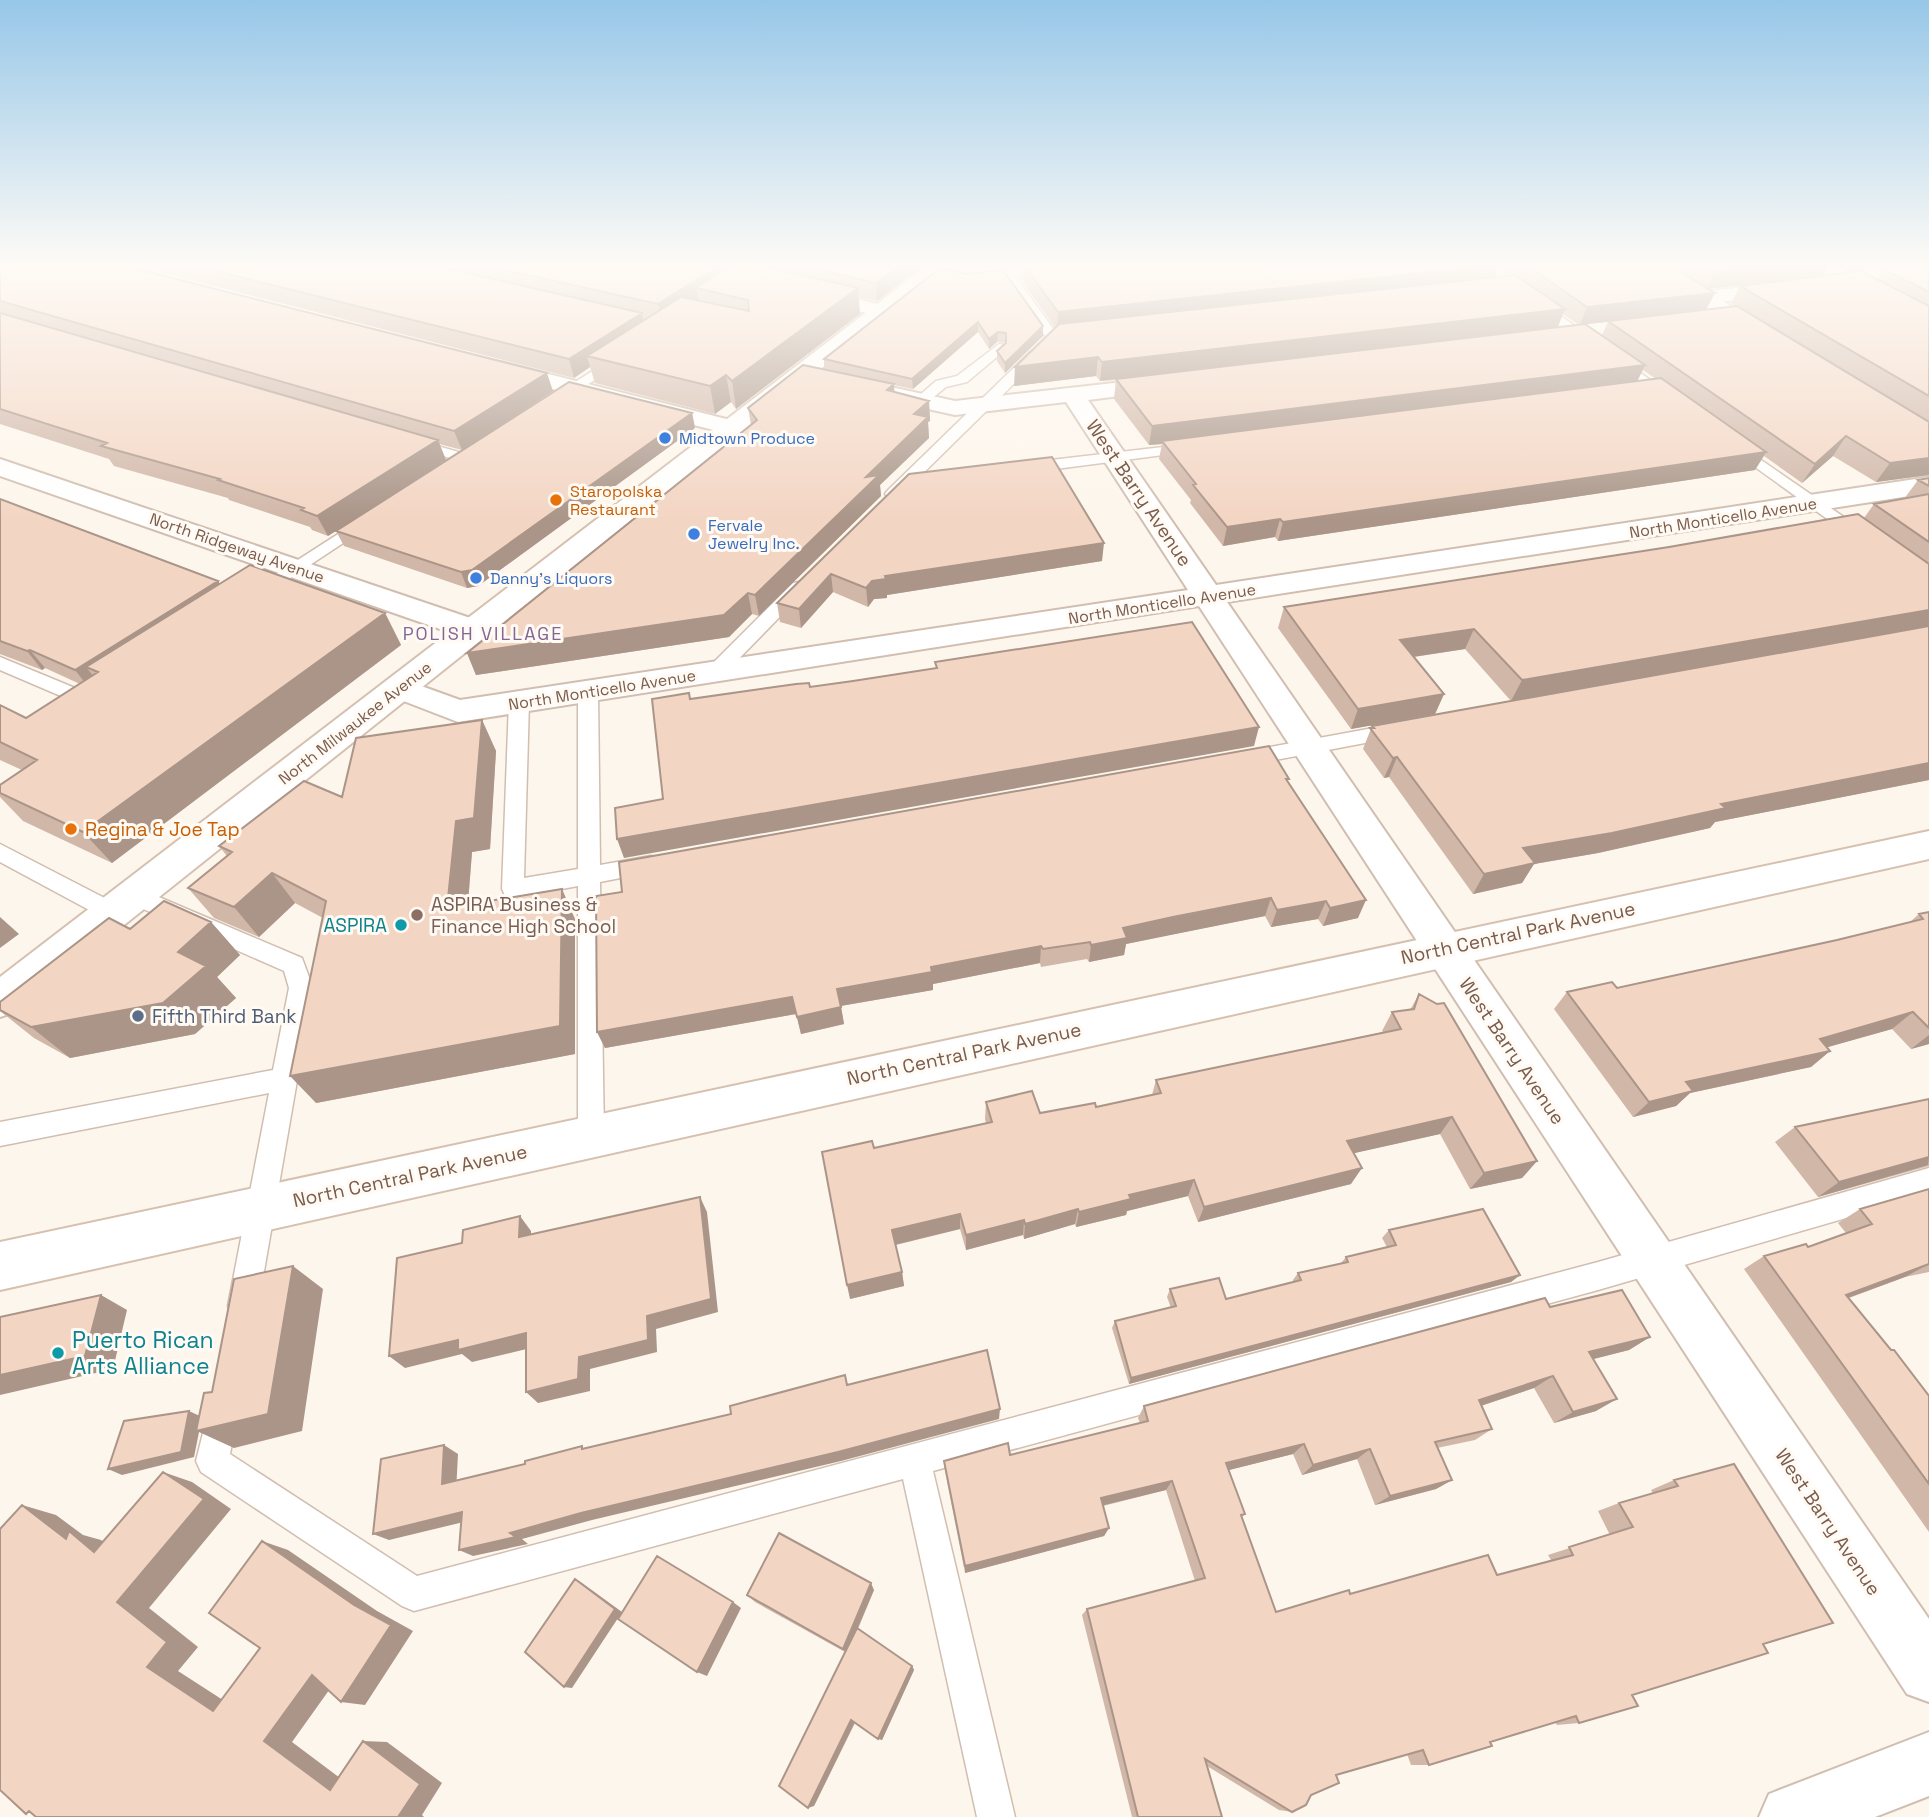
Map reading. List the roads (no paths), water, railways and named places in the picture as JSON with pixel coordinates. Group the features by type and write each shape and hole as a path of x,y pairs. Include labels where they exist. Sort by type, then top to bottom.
{"street":[{"name":"North Milwaukee Avenue","path":"0,1000 833,350"},
{"path":"480,364 733,428"},
{"path":"802,374 830,381"},
{"path":"856,386 955,408 1183,382"},
{"name":"West Barry Avenue","path":"1073,395 1929,1672"},
{"name":"North Ridgeway Avenue","path":"0,467 474,630"},
{"name":"North Monticello Avenue","path":"399,688 458,711 1929,485"},
{"name":"North Central Park Avenue","path":"0,1266 1929,845"},
{"path":"1792,1817 1929,1765"}],"lane":[{"path":"539,410 632,350"},
{"path":"920,401 942,384 962,379 997,350"},
{"path":"885,503 982,407 1045,350"},
{"path":"1601,350 1677,404"},
{"path":"1628,392 1656,389"},
{"path":"1719,435 1874,545"},
{"path":"398,439 470,455 442,473"},
{"path":"1008,471 1206,446"},
{"path":"904,484 930,480"},
{"path":"241,602 385,509"},
{"path":"715,672 807,579"},
{"path":"0,663 89,701 112,685"},
{"path":"588,692 591,1136"},
{"path":"519,702 513,889 671,860"},
{"path":"1228,761 1410,729"},
{"path":"0,852 122,904 294,965 301,988 238,1327"},
{"path":"0,1134 284,1079"},
{"path":"228,1381 212,1461 414,1594 1653,1261 1929,1181"},
{"path":"915,1461 996,1817"}],"place":[{"name":"Midtown Produce","path":"665,438"},
{"name":"Staropolska Restaurant","path":"556,500"},
{"name":"Fervale Jewelry Inc.","path":"694,534"},
{"name":"Danny's Liquors","path":"476,578"},
{"name":"Regina & Joe Tap","path":"71,829"},
{"name":"ASPIRA Business & Finance High School","path":"417,915"},
{"name":"ASPIRA","path":"401,925"},
{"name":"Fifth Third Bank","path":"138,1016"},
{"name":"Puerto Rican Arts Alliance","path":"58,1353"}],"district":[{"name":"POLISH VILLAGE","path":"483,633"}]}
